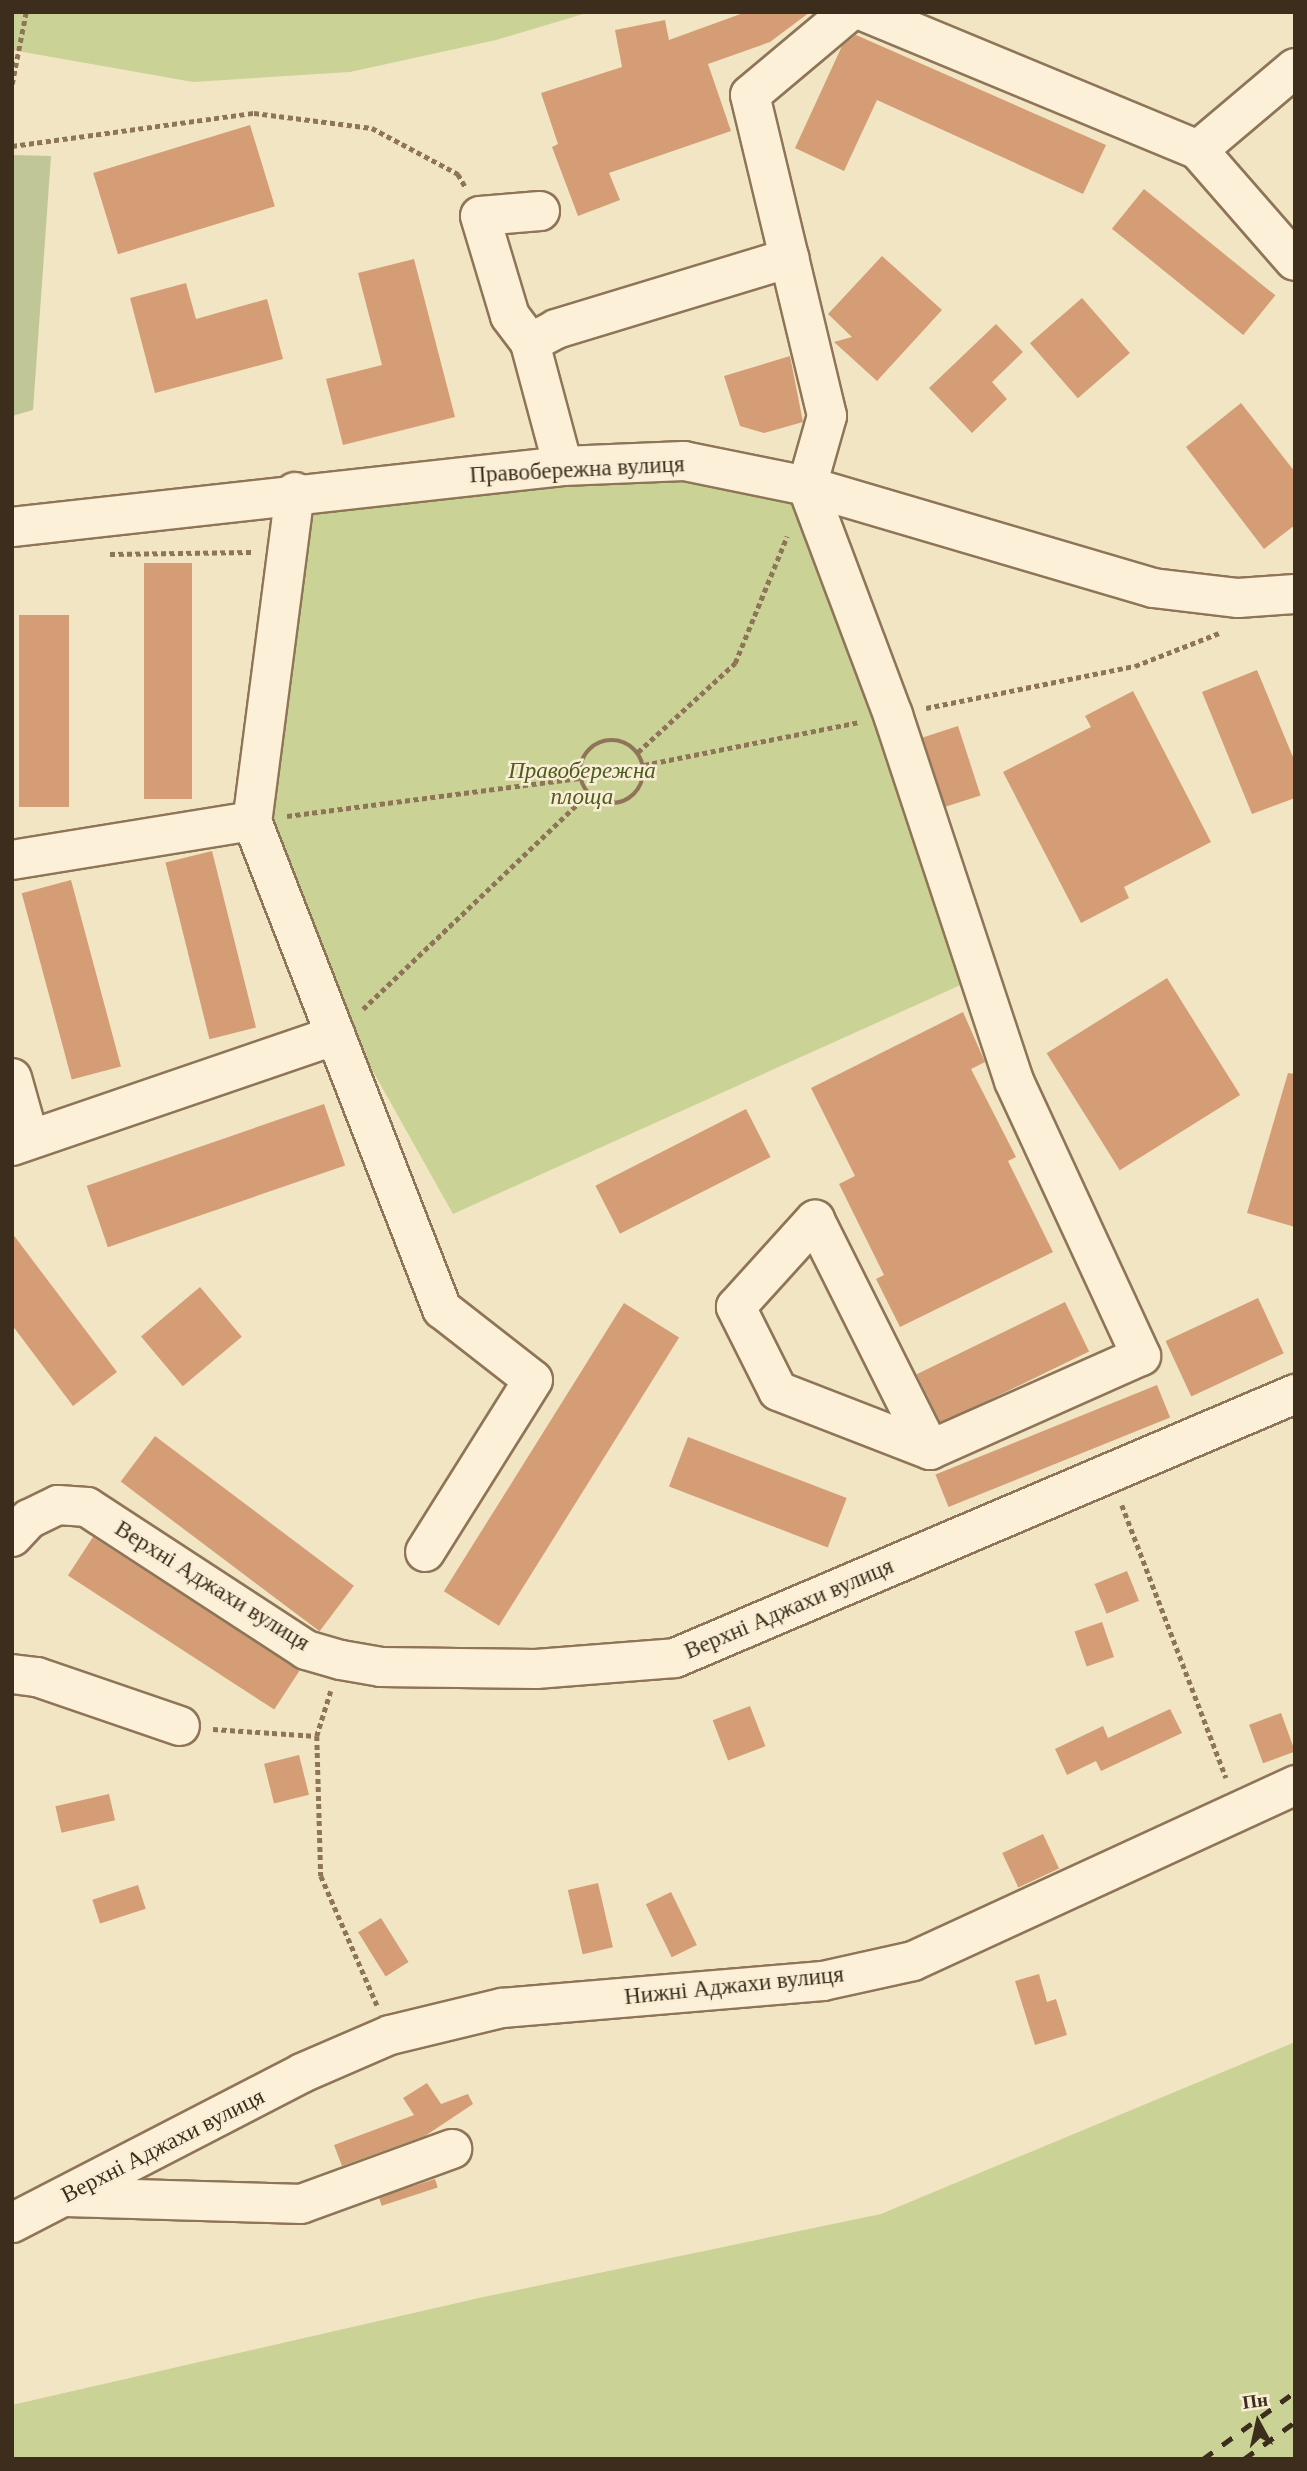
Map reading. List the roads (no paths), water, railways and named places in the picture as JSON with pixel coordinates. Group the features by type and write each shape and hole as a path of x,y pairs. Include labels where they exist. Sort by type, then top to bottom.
{"street":[{"path":"849,12 750,95 828,416 807,486 893,715 1014,1082 1141,1356 930,1450 778,1391 736,1307 815,1220 930,1450"},
{"path":"865,12 1198,150 1295,261"},
{"path":"1198,150 1295,68"},
{"path":"540,211 480,216 510,316 530,343 563,466"},
{"path":"530,343 556,329 789,258"},
{"name":"Правобережна вулиця","path":"12,527 295,492 563,466 684,461 807,486 1153,588 1238,598 1295,594"},
{"path":"295,492 252,821 442,1309 533,1380 425,1552"},
{"path":"12,860 252,821"},
{"path":"12,1078 21,1142 336,1035"},
{"name":"Верхні Аджахи вулиця","path":"12,1537 29,1519 58,1505 87,1507 306,1650 341,1660 381,1667 536,1669 675,1658 1295,1394"},
{"path":"12,1674 37,1677 180,1726"},
{"name":"Нижні Аджахи вулиця","path":"390,2035 502,2008 823,1981 913,1961 1295,1785"},
{"name":"Верхні Аджахи вулиця","path":"12,2223 302,2073 390,2035"},
{"path":"63,2197 301,2204 452,2149"}],"railway":[{"path":"1203,2459 1295,2392"},
{"path":"1244,2459 1295,2422"}],"park label":[{"name":"Правобережна площа","path":"582,784"}]}
